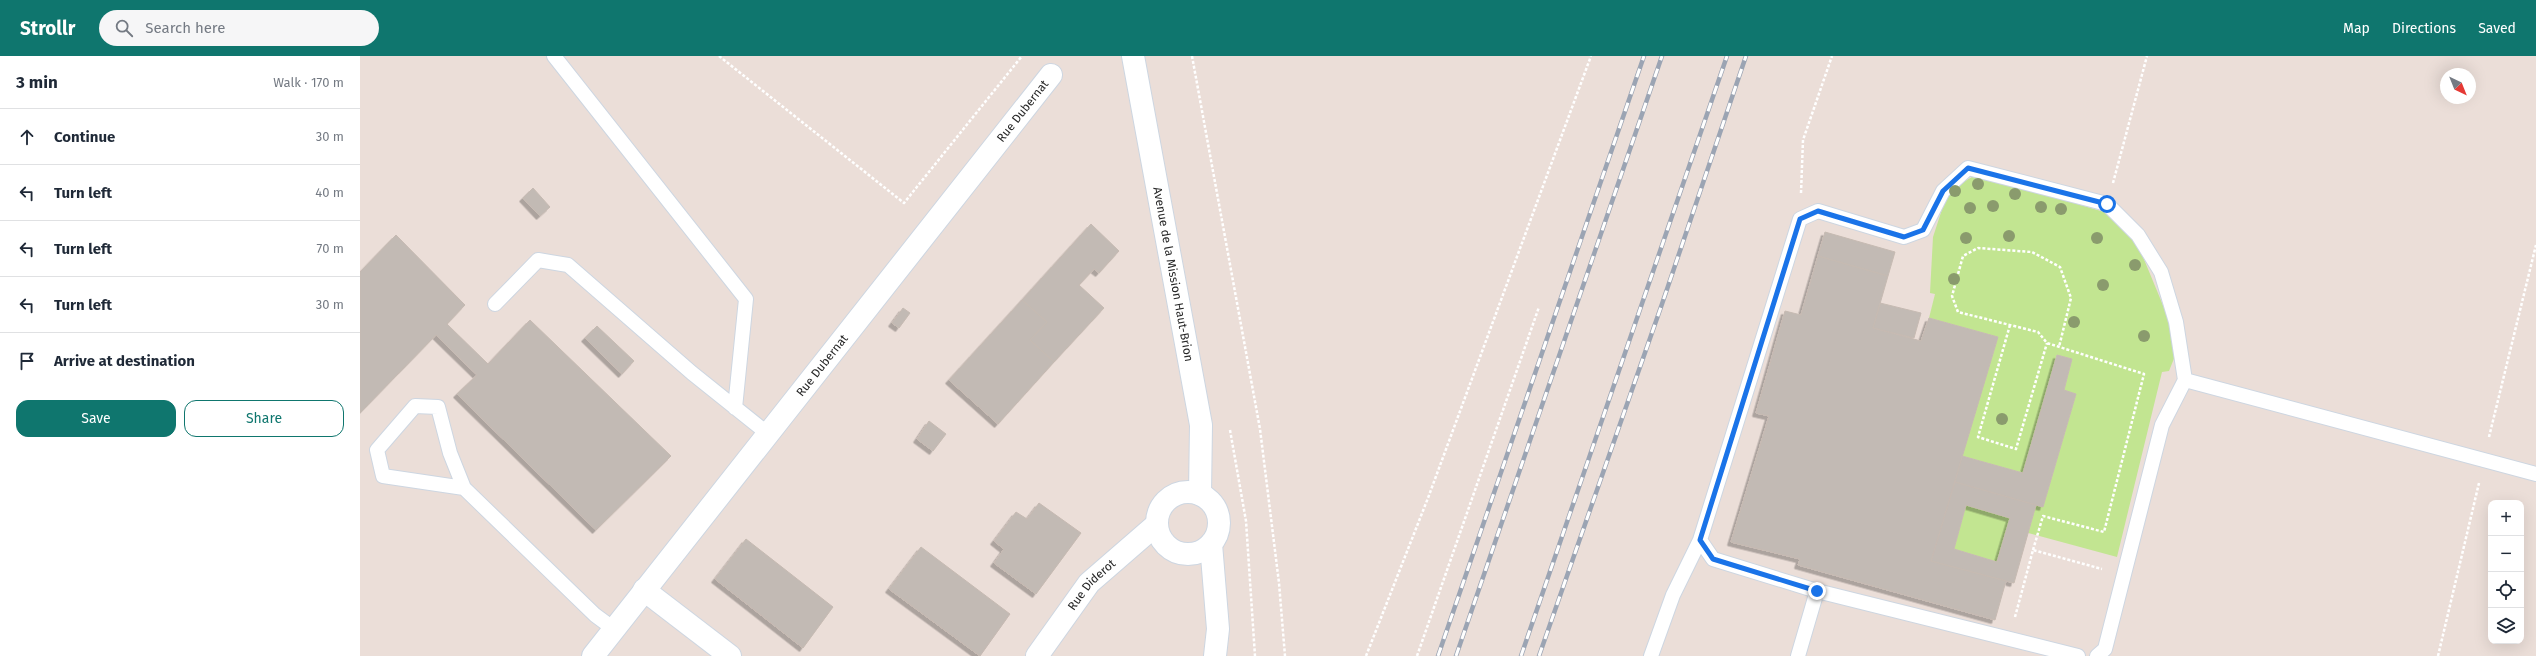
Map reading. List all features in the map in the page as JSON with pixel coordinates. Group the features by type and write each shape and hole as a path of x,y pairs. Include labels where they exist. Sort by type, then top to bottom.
{"street":[{"name":"Avenue de la Mission Haut-Brion","path":"1133,56 1201,425 1200,494"},
{"name":"Rue Dubernat","path":"593,656 1051,75"},
{"path":"1185,492 1200,494 1210,501 1217,511 1219,522 1217,534 1211,544 1193,554 1177,552 1164,544 1159,535 1157,524 1160,509 1170,497 1185,492"},
{"name":"Rue Diderot","path":"1037,656 1089,583 1157,524"},
{"path":"1211,544 1218,629 1215,656"},
{"path":"644,590 730,656"}],"lane":[{"path":"554,56 746,299 735,408"},
{"path":"1651,656 1673,595 1700,540 1800,219 1818,211 1904,237 1923,230 1943,191 1968,168 2107,204 2138,235 2161,272 2176,322 2186,380 2162,425 2105,649 2097,656"},
{"path":"495,304 538,260 568,265 767,434"},
{"path":"2186,380 2536,474"},
{"path":"464,488 383,476 377,450 415,406 438,407 450,452 464,488 595,616 614,629"},
{"path":"1700,540 1713,559 1817,591 2078,656"},
{"path":"1798,656 1817,591"}],"path":[{"path":"719,56 904,203 1022,56"},
{"path":"1192,56 1260,429 1279,583 1285,656"},
{"path":"1366,656 1428,498 1591,56"},
{"path":"1800,219 1803,140 1832,56"},
{"path":"2107,204 2147,56"},
{"path":"2009,639 2043,516 2104,532 2144,374 2059,347 2047,343 2038,332 1958,312 1952,296 1963,256 1978,248 2032,252 2060,267 2070,298 2059,347"},
{"path":"1417,656 1539,307"},
{"path":"2010,325 1978,437 2016,449 2047,343"},
{"path":"2033,550 2124,574"}],"green space":[{"path":"1972,177 2038,192 2104,212 2136,240 2167,315 2175,356 2169,371 2162,372 2117,557 2028,533 2036,505 2043,507 2076,394 2064,390 2072,359 2057,355 2023,473 1962,456 1998,337 1929,318 1935,294 1930,293 1933,237 1948,191"},
{"path":"1966,505 2010,518 1997,562 1954,549"}],"building":[{"path":"533,188 550,207 540,216 523,198"},
{"path":"1091,224 1119,251 1099,273 1094,269 1079,285 1104,308 1054,362 1030,340 1047,322 1022,300"},
{"path":"1825,232 1895,252 1888,276 1818,256"},
{"path":"396,235 465,305 447,324 488,364 530,320 671,456 596,530 457,394 477,375 436,335 360,413 360,272"},
{"path":"1818,256 1888,276 1873,328 1921,341 1929,318 1998,337 1931,561 2006,581 1995,620 1798,565 1800,559 1731,542 1769,416 1756,413 1785,311 1801,315"},
{"path":"1022,300 1047,322 1030,340 1054,362 998,424 949,380"},
{"path":"1880,303 1921,313 1914,338 1873,328"},
{"path":"903,308 910,313 899,328 892,323"},
{"path":"597,326 634,361 622,374 585,338"},
{"path":"2057,355 2072,359 2064,390 2076,394 2043,507 1955,482 1962,456 2023,473"},
{"path":"929,421 946,434 933,451 917,439"},
{"path":"1955,482 2036,505 2014,583 1931,561","holes":["1966,505 2010,518 1997,562 1954,549"]},
{"path":"1039,503 1081,533 1036,594 994,563 1004,549 994,541 1016,512 1027,519"},
{"path":"746,539 833,607 803,648 715,579"},
{"path":"921,547 1010,614 980,656 889,589"}],"railway":[{"path":"1438,656 1644,56"},
{"path":"1456,656 1662,56"},
{"path":"1521,656 1727,56"},
{"path":"1539,656 1662,304 1746,56"}],"route":[{"path":"1817,591 1713,559 1700,540 1800,219 1818,211 1904,237 1923,230 1943,191 1968,168 2107,204"}]}
